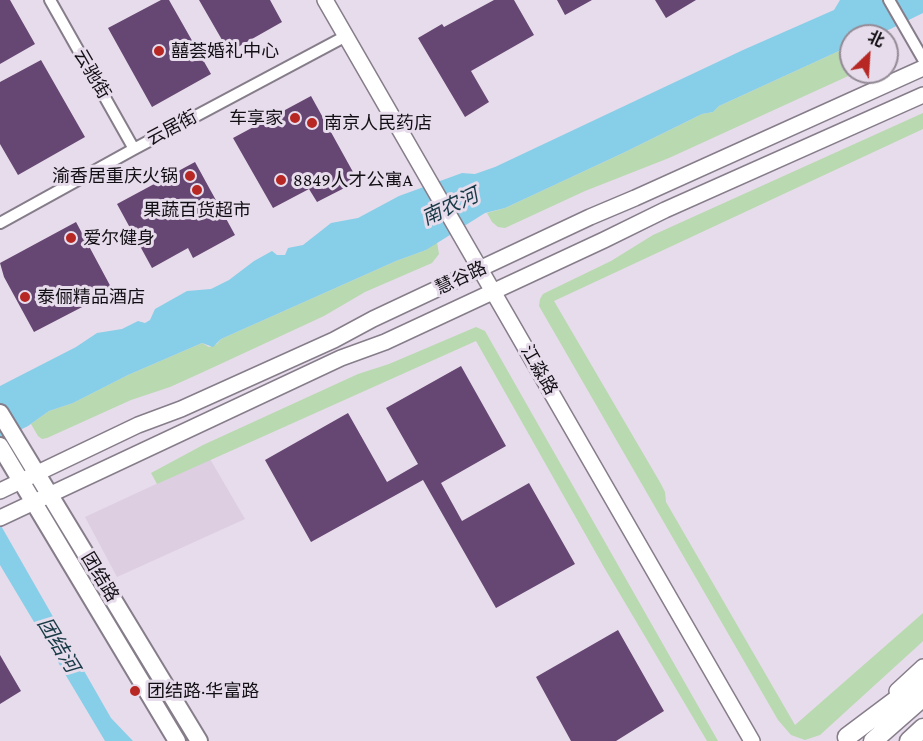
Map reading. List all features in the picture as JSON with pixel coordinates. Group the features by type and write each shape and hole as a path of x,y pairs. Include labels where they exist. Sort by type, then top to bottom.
{"highway":[{"path":"845,739 923,680"},
{"path":"873,741 923,697"},
{"path":"909,741 923,728"}],"main road":[{"name":"江淼路","path":"325,0 431,180 752,741"},
{"name":"慧谷路","path":"0,491 138,425 181,409 334,340 373,319 590,217 923,68"},
{"name":"慧谷路","path":"3,516 341,358 385,342 665,210 923,95"},
{"name":"团结路","path":"0,414 8,448 20,481 177,741"},
{"name":"团结路","path":"8,448 37,472 199,741"},
{"path":"845,739 923,667"}],"street":[{"name":"云驰街","path":"50,0 134,148"},
{"path":"889,0 923,59"},
{"name":"云居街","path":"0,223 134,148 346,36"}],"shaded area":[{"path":"210,459 245,519 117,577 85,517"}],"green space":[{"path":"839,51 839,80 669,158 585,191 505,228 498,227 492,222 487,213 505,208 702,114 713,112 719,106"},
{"path":"923,113 923,129 554,301 661,484 666,502 795,725 923,613 923,641 820,735 805,740 791,735 778,720 539,306 540,299 543,294 611,261 653,235"},
{"path":"437,242 439,254 432,263 365,292 324,316 170,387 131,400 47,438 42,439 38,436 31,424 49,411 73,403 128,375 202,343 209,347 217,344 221,339 396,261 426,250"},
{"path":"476,327 485,331 718,741 707,741 605,569 476,341 157,484 151,473 203,445 358,374 389,364"}],"water":[{"name":"南农河","path":"840,0 923,0 923,13 899,25 839,24 839,51 505,208 485,213 426,250 396,261 221,339 213,347 202,343 128,375 73,403 49,411 28,426 0,440 0,386 76,347 97,333 122,329 138,321 145,323 150,320 155,309 187,291 211,289 229,280 272,251 277,255 285,255 288,248 303,245 331,223 358,218 399,196 462,173 475,174 495,167 743,50 834,10"},
{"name":"团结河","path":"0,524 111,718 133,741 105,741 0,565"}],"building":[{"path":"0,0 10,0 35,44 0,64"},
{"name":"囍荟婚礼中心","path":"161,0 169,0 211,74 152,107 108,28"},
{"path":"199,0 270,0 282,22 229,52"},
{"path":"494,0 514,0 534,35 471,71 489,102 465,117 418,38"},
{"path":"557,0 592,0 565,15"},
{"path":"655,0 696,0 666,18"},
{"path":"41,60 85,137 18,175 0,144 0,82"},
{"path":"311,96 358,181 317,202 309,189 273,208 233,138"},
{"path":"195,162 235,235 193,258 188,248 152,268 117,204"},
{"path":"76,222 113,291 34,332 4,277 0,263"},
{"path":"461,366 506,446 441,483 462,521 529,483 575,564 496,608 423,480 311,542 265,460 348,413 387,482 418,464 386,408"},
{"path":"618,630 664,711 616,741 571,741 536,677"},
{"path":"0,655 21,691 0,704"}],"place":[{"name":"囍荟婚礼中心","path":"159,51"},
{"name":"车享家","path":"295,118"},
{"name":"南京人民药店","path":"312,123"},
{"name":"渝香居重庆火锅","path":"190,176"},
{"name":"8849人才公寓A","path":"281,180"},
{"name":"果蔬百货超市","path":"197,190"},
{"name":"爱尔健身","path":"71,238"},
{"name":"泰俪精品酒店","path":"25,297"},
{"name":"团结路·华富路","path":"135,691"}]}
